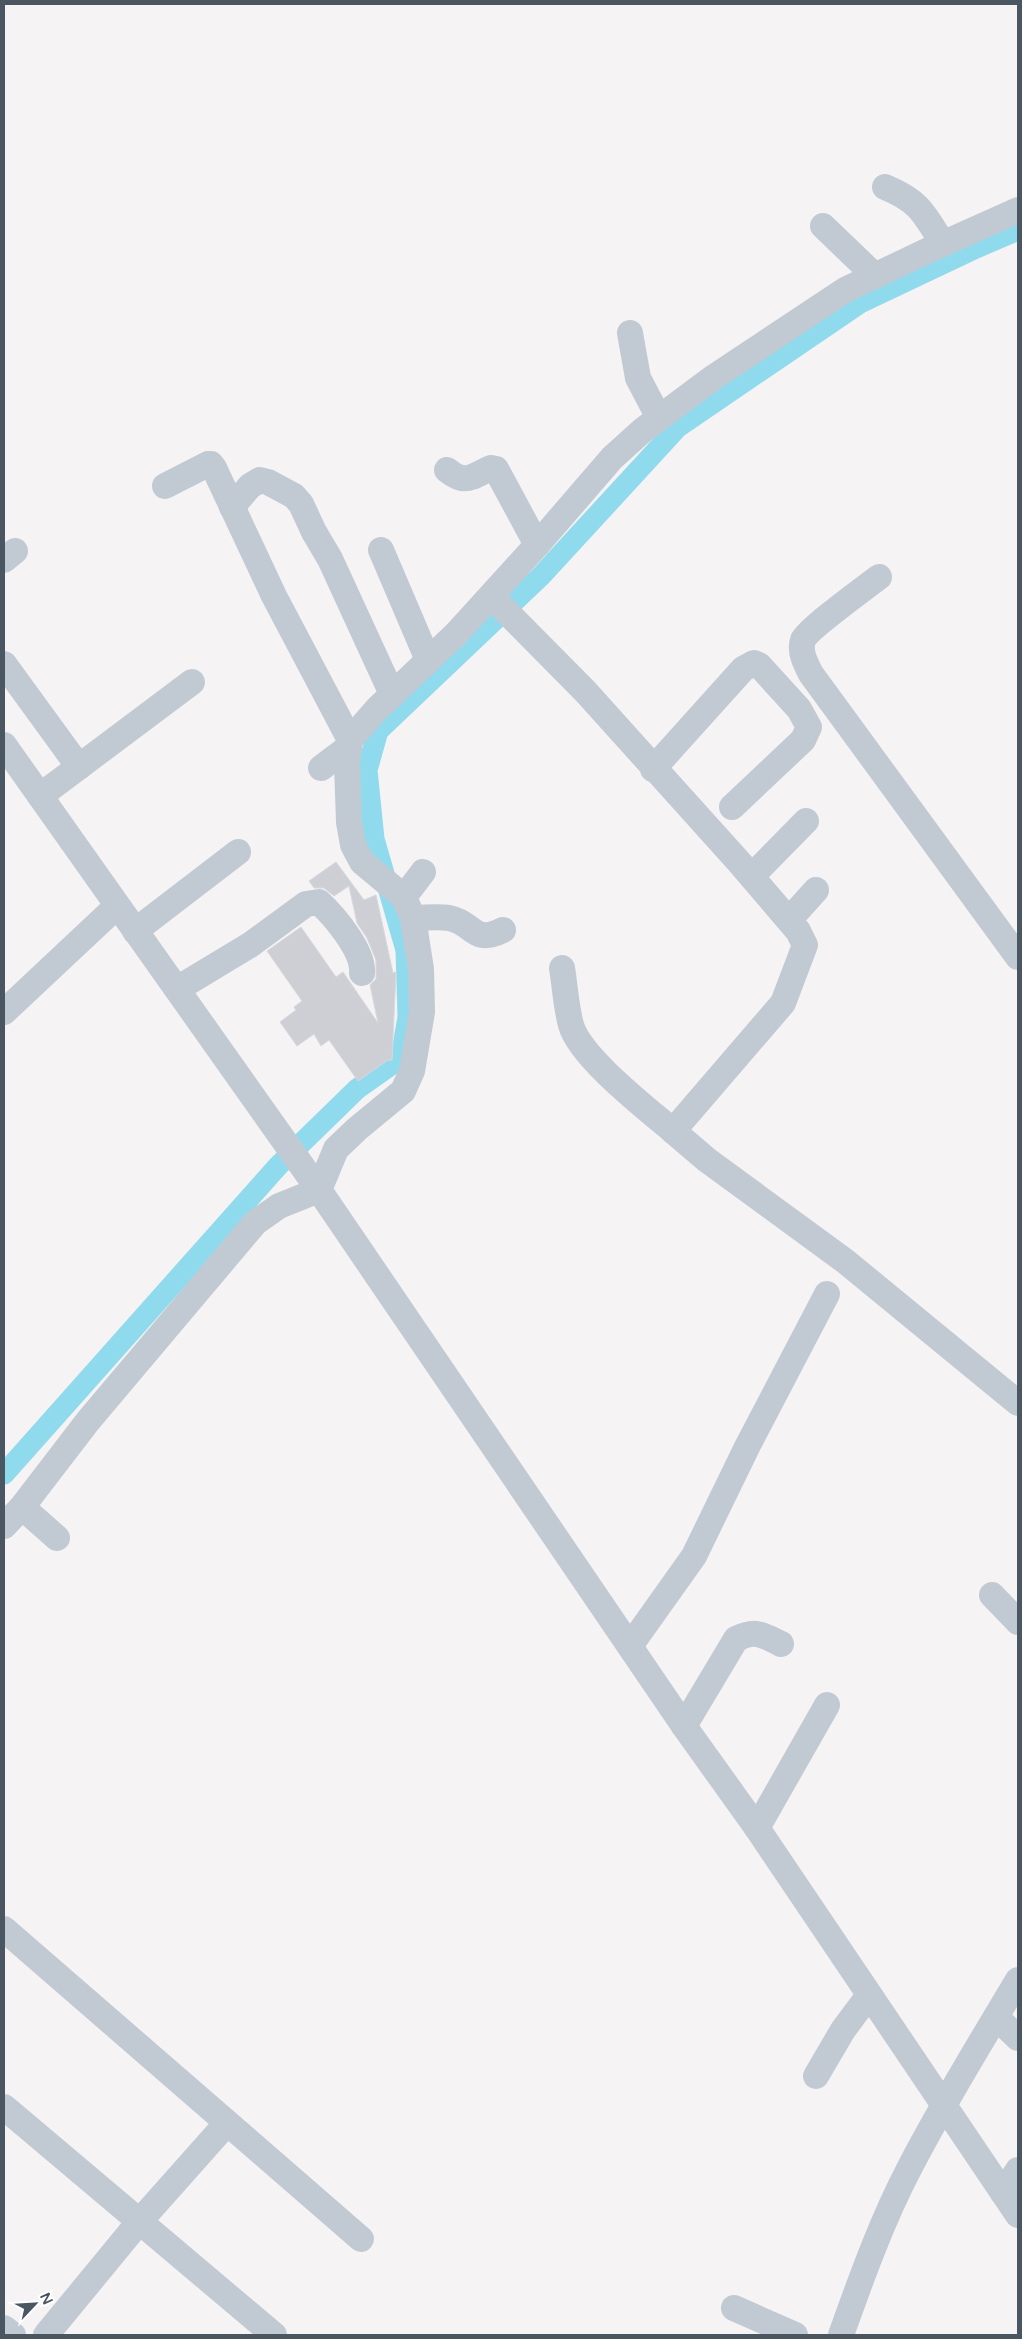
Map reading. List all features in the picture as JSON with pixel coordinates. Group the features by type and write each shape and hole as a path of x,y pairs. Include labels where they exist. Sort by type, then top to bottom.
{"street":[{"path":"885,188 912,201 922,210 943,244"},
{"path":"321,768 350,744 392,694 428,660 502,607 537,545 612,458 659,418 795,322 845,290 1018,210"},
{"path":"822,226 875,276"},
{"path":"630,333 638,378 659,418"},
{"path":"165,486 211,464 274,596 350,744 347,763 350,822 353,845 362,862 395,893 460,922 480,936 491,936 503,930"},
{"path":"447,470 459,479 464,479 491,468 496,469 537,545"},
{"path":"232,507 250,486 260,480 268,482 294,496 301,504 314,532 330,559 392,694"},
{"path":"382,550 428,660"},
{"path":"879,577 813,629 804,640 802,657 811,674 1018,957"},
{"path":"502,607 609,718 653,769 752,876 798,931 805,945 783,1003 673,1132"},
{"path":"653,769 743,669 754,663 759,665 800,709 809,727 803,740 732,807"},
{"path":"4,664 79,767"},
{"path":"40,796 192,682"},
{"path":"4,745 313,1182 684,1726 757,1828 1018,2215"},
{"path":"752,876 806,821"},
{"path":"135,931 238,852"},
{"path":"395,893 423,872"},
{"path":"789,920 816,890"},
{"path":"4,1526 22,1507 88,1421 255,1223 313,1182 336,1149 356,1129 402,1091 412,1072 422,1012 421,969 395,893"},
{"path":"177,990 250,945 306,904 319,902 332,914 352,944 361,959 362,973"},
{"path":"4,1012 118,906"},
{"path":"562,968 571,1025 578,1041 626,1090 707,1160 845,1261 1018,1403"},
{"path":"630,1646 694,1556 747,1447 827,1294"},
{"path":"22,1507 57,1538"},
{"path":"992,1595 1018,1622"},
{"path":"684,1726 736,1639 748,1633 761,1634 781,1644"},
{"path":"757,1828 828,1704"},
{"path":"4,1929 361,2239"},
{"path":"841,2335 864,2272 909,2168 944,2104 1018,1980"},
{"path":"816,2076 842,2030 869,1995"},
{"path":"996,2017 1018,2038"},
{"path":"4,2107 274,2335"},
{"path":"46,2335 139,2222 227,2123"},
{"path":"1003,2193 1018,2170"},
{"path":"734,2308 795,2335"},
{"path":"4,2328 13,2335"}],"building":[{"path":"336,862 364,900 376,895 393,973 396,972 392,1060 388,1060 358,1081 329,1040 321,1046 314,1034 297,1046 280,1022 296,1010 294,1007 302,1001 267,951 301,927 336,977 343,972 378,1023 370,985 376,979 376,960 367,938 357,923 349,886 334,896 324,888 314,888 309,881"}],"waterway":[{"path":"4,1474 278,1166 357,1089 401,1058 408,1017 406,950 374,839 367,770 378,731 541,576 678,427 860,303 1018,230"}]}
